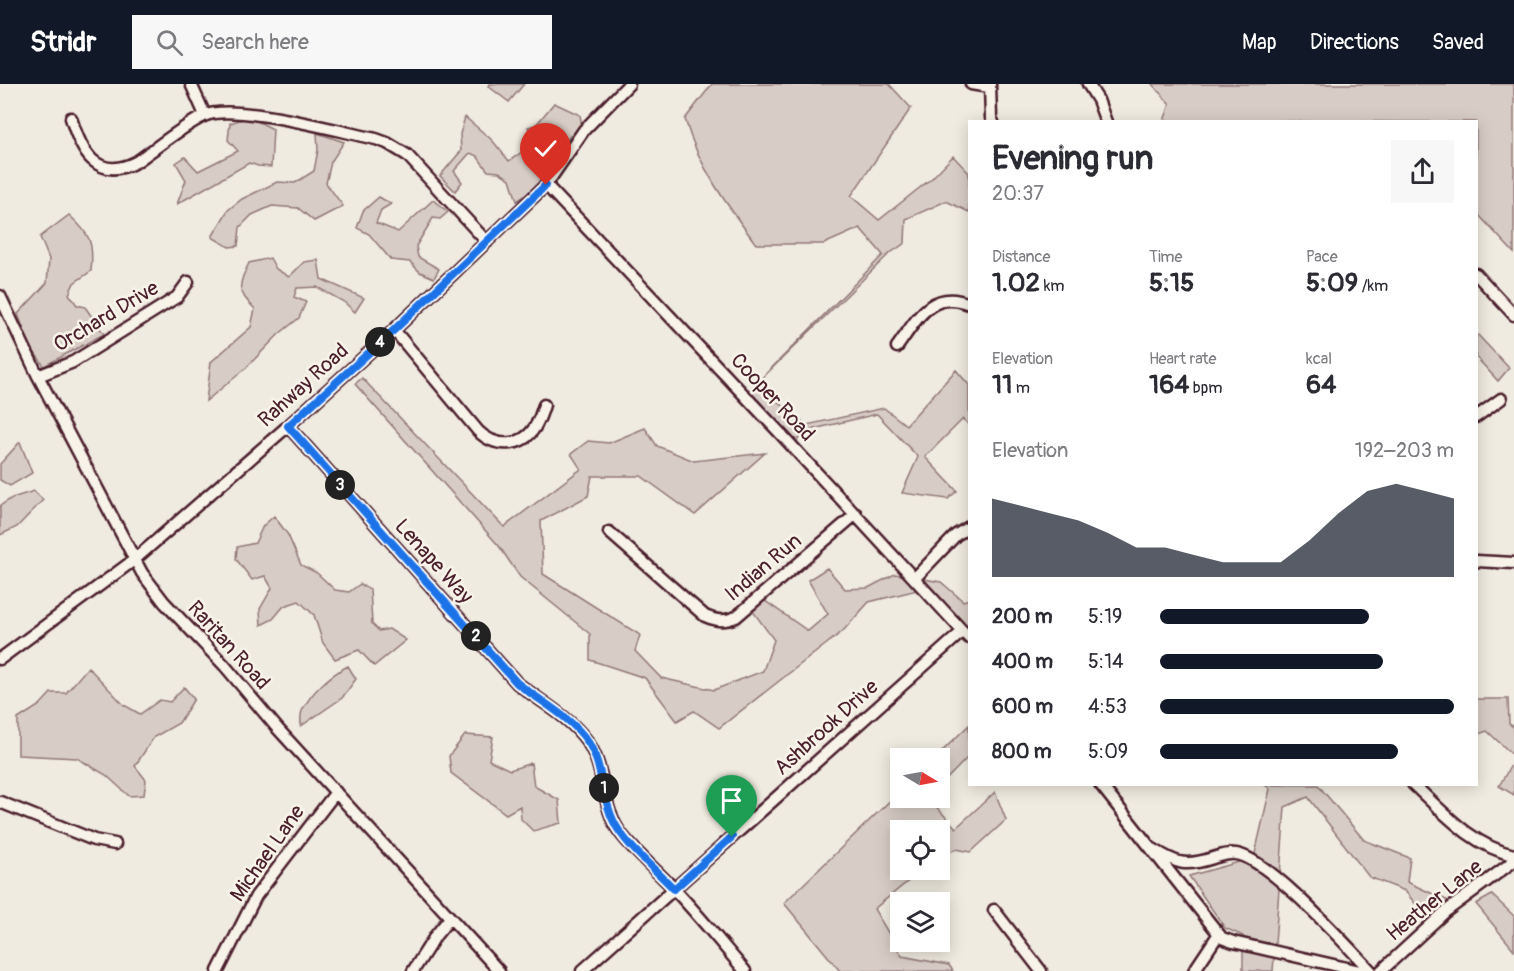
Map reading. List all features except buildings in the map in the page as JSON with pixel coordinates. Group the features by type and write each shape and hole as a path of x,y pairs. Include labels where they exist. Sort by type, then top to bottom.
{"street":[{"path":"191,84 205,115"},
{"name":"Rahway Road","path":"0,659 134,560 394,330 546,185 584,130 629,84"},
{"path":"971,84 989,85 993,120"},
{"path":"1088,84 1098,100 1105,120"},
{"path":"71,118 78,140 88,156 103,166 119,168 136,162 205,115 225,111 248,113 376,139 407,155 487,242"},
{"name":"Cooper Road","path":"546,185 966,634"},
{"path":"1478,276 1514,315"},
{"name":"Orchard Drive","path":"38,376 73,362 177,297 188,282"},
{"name":"Raritan Road","path":"0,296 38,376 134,560 165,602 499,971"},
{"path":"897,347 927,307 946,300 957,300 968,304"},
{"path":"394,330 478,432 490,440 504,444 525,438 535,427 544,405"},
{"path":"1478,416 1501,399"},
{"name":"Lenape Way","path":"288,426 517,683 561,714 588,742 600,771 613,821 621,834 674,889 745,971"},
{"name":"Indian Run","path":"609,532 705,616 717,621 727,621 736,617 856,514"},
{"path":"915,578 956,535 968,528"},
{"path":"1478,561 1514,563"},
{"name":"Ashbrook Drive","path":"582,971 966,634"},
{"path":"1102,786 1218,935 1233,942 1360,971"},
{"path":"1415,786 1473,838 1494,849 1514,855"},
{"name":"Michael Lane","path":"218,971 256,896 336,792"},
{"path":"0,802 94,840 115,844"},
{"path":"1148,845 1170,859 1188,865 1224,855 1234,854 1250,858 1273,874 1371,971"},
{"name":"Heather Lane","path":"1381,971 1445,912 1514,861"},
{"path":"1177,883 1188,865"},
{"path":"994,910 1041,971"},
{"path":"413,971 450,918"},
{"path":"1194,971 1218,935"},
{"path":"1343,966 1350,950"}],"shaded area":[{"path":"489,84 524,84 509,102 488,86"},
{"path":"712,84 889,84 911,108 851,196 879,220 932,178 953,156 968,172 968,212 946,201 906,219 905,243 889,254 756,384 807,425 884,408 906,425 956,370 968,384 968,424 963,419 925,457 957,491 948,499 902,493 918,457 877,414 805,431 792,447 743,397 883,255 860,228 824,244 756,244 724,200 706,169 685,119"},
{"path":"1152,84 1514,84 1514,253 1478,214 1478,120 1164,120 1170,104"},
{"path":"554,103 580,115 582,126 569,137 557,154 550,170 517,201 510,179 499,172 488,171 477,156 470,153 454,171 462,182 455,191 440,176 461,151 460,134 465,117 492,140 509,161 523,151 531,136 528,127 536,125"},
{"path":"249,117 273,129 271,167 249,163 177,204 186,180 176,163 185,157 198,171 238,151 228,140 230,123"},
{"path":"317,133 344,142 331,162 326,183 343,206 314,221 298,208 272,206 252,215 240,227 238,246 229,247 212,237 228,210 242,199 277,182 295,183 314,171 318,150"},
{"path":"379,197 391,204 381,210 376,223 398,232 433,200 448,212 440,219 433,218 416,246 418,257 439,269 434,278 420,272 410,262 391,260 369,234 357,228 363,211"},
{"path":"69,215 86,233 92,253 91,271 74,283 69,294 77,305 85,307 104,334 44,366 30,346 18,314 47,283 49,259 40,237"},
{"path":"270,258 276,269 289,277 304,262 318,260 321,279 364,298 355,312 344,302 317,287 297,288 294,297 306,302 299,318 279,334 245,369 206,401 211,362 251,327 255,309 242,293 241,283 245,271 249,263"},
{"path":"1478,335 1509,368 1498,381 1478,359"},
{"path":"362,378 504,527 581,469 571,454 588,441 609,443 645,428 657,446 694,461 765,453 695,515 641,476 592,476 588,496 541,521 543,574 640,635 635,651 661,678 714,690 763,671 774,640 752,610 765,601 808,631 828,614 808,580 827,568 845,589 868,588 895,574 941,582 963,601 968,599 968,636 925,588 869,602 843,631 719,728 694,711 677,721 645,678 590,660 590,634 520,577 499,546 355,384"},
{"path":"20,442 32,473 10,486 0,480 0,464"},
{"path":"34,491 43,500 17,527 0,535 0,506 12,498"},
{"path":"274,516 288,535 301,565 317,573 335,590 349,592 360,584 370,589 372,624 379,631 389,629 406,640 374,666 359,650 335,659 323,643 314,615 299,601 284,606 273,619 261,625 260,609 272,588 265,576 252,580 236,559 237,547 255,543 263,526"},
{"path":"348,666 356,679 342,698 301,726 302,711 310,697 334,674"},
{"path":"88,667 124,705 140,714 160,700 170,702 184,687 194,699 179,723 154,737 135,766 146,780 144,795 129,796 106,775 77,758 18,755 18,719 40,705 51,693 66,693"},
{"path":"1478,699 1508,699 1509,724 1514,727 1514,756 1487,731 1478,734"},
{"path":"968,726 968,757 950,776 950,748 945,748"},
{"path":"465,735 493,737 489,760 510,770 531,763 534,786 559,800 561,823 533,831 521,819 520,806 506,814 451,773 449,756"},
{"path":"1514,760 1514,795 1499,786"},
{"path":"1266,786 1319,786 1364,840 1410,858 1407,882 1457,905 1431,923 1405,891 1369,877 1308,797 1285,807 1273,971 1243,971 1243,936 1225,928 1189,876 1254,858 1270,789"},
{"path":"995,792 1006,820 971,852 956,849 950,851 950,822 956,828"},
{"path":"890,801 890,808 937,808 949,820 890,820 890,880 910,880 895,892 890,892 890,896 874,909 890,936 890,952 900,952 902,956 949,965 953,971 840,971 784,903"},
{"path":"1492,895 1514,916 1514,950 1476,904"}],"route":[{"path":"546,185 394,330 288,426 517,683 561,714 588,742 600,771 613,821 621,834 674,889 732,837"}]}
